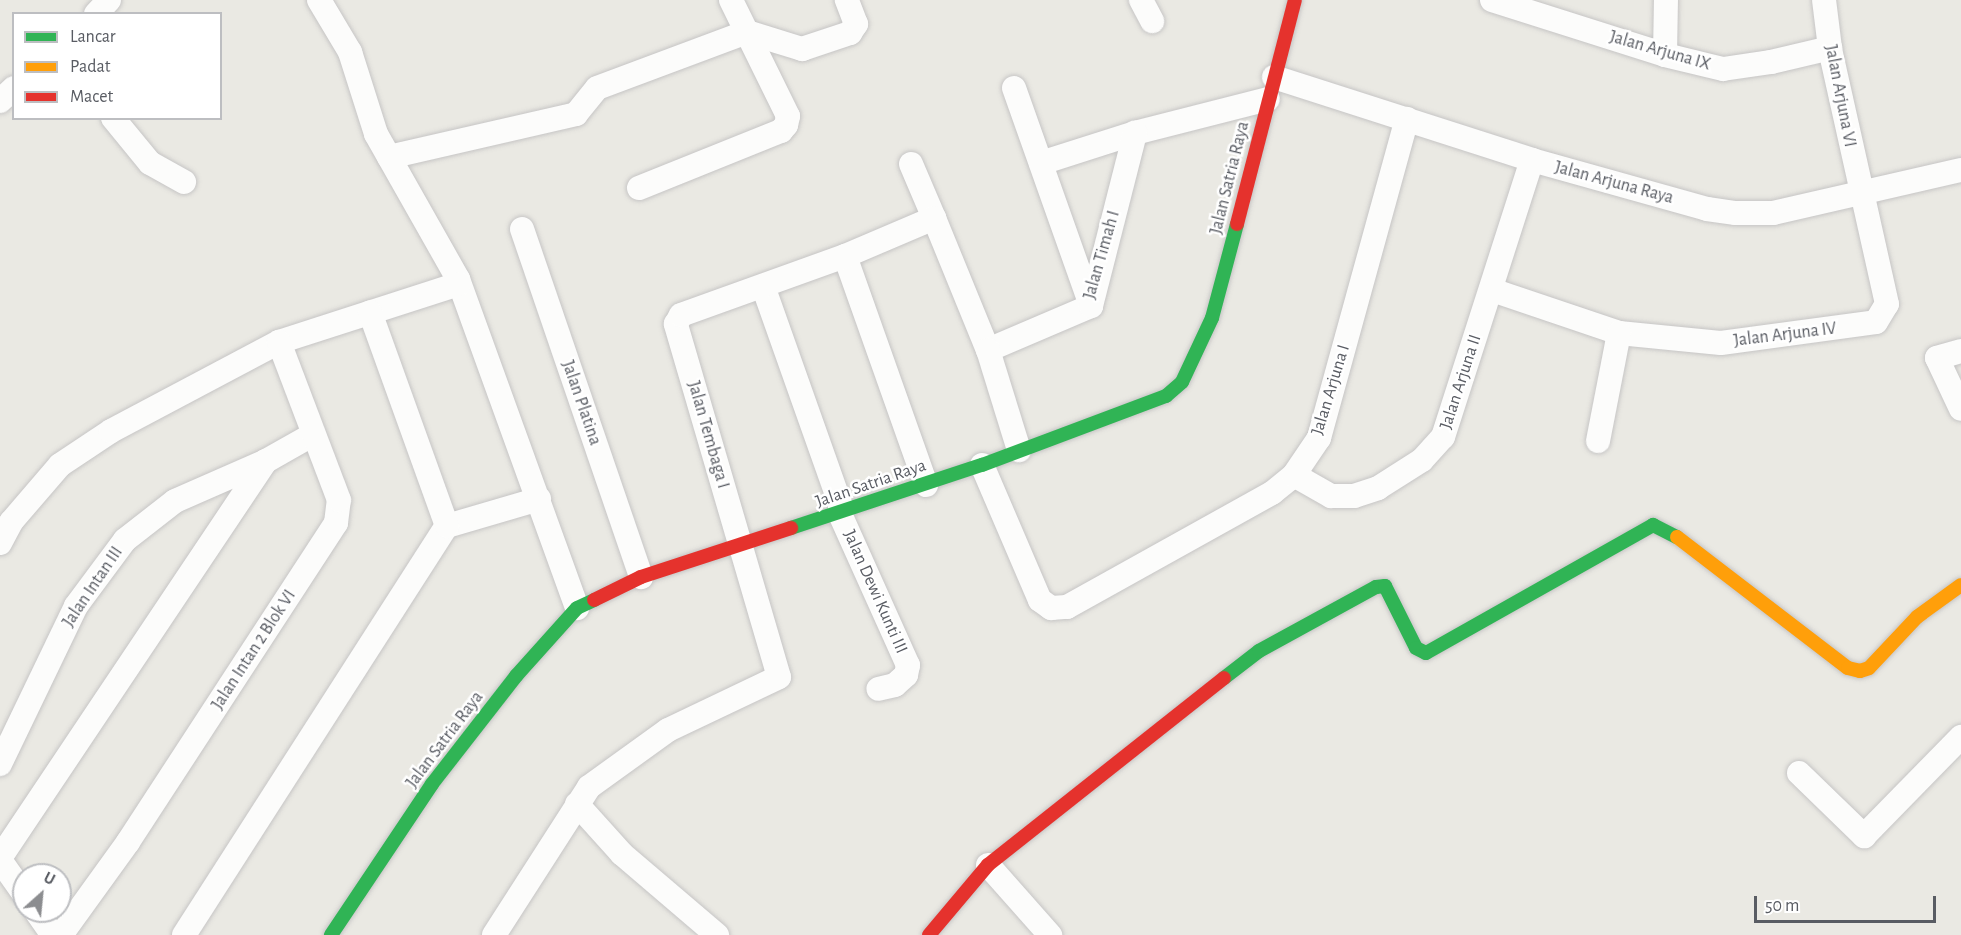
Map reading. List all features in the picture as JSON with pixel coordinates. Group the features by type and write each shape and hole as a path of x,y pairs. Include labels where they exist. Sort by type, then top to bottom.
{"street":[{"path":"98,12 109,0"},
{"path":"319,0 350,52 376,134 459,284 577,608"},
{"path":"639,188 781,131 786,125 788,116 731,0"},
{"path":"389,157 576,114 597,88 747,32 802,49 850,33 856,24 847,0"},
{"name":"Jalan Satria Raya","path":"331,935 432,784 516,676 577,608 641,577 840,514 982,465 1166,396 1182,382 1212,318 1284,33 1295,0"},
{"name":"Jalan Arjuna IX","path":"1492,0 1524,5 1665,55 1723,69 1771,62 1830,48"},
{"path":"1665,55 1666,0"},
{"name":"Jalan Arjuna VI","path":"1824,0 1830,48 1860,191"},
{"path":"1014,88 1091,306"},
{"path":"1041,163 1271,88"},
{"name":"Jalan Arjuna Raya","path":"1271,88 1707,209 1736,213 1773,213 1860,191 1961,170"},
{"path":"0,101 12,90"},
{"path":"115,120 150,163 184,182"},
{"name":"Jalan Arjuna I","path":"982,465 1040,600 1048,606 1067,607 1272,493 1294,475 1319,438 1405,126"},
{"name":"Jalan Timah I","path":"988,350 1091,306 1135,133"},
{"name":"Jalan Arjuna II","path":"1294,475 1331,496 1354,496 1378,488 1428,455 1443,437 1532,160"},
{"path":"910,164 988,350 1019,450"},
{"name":"Jalan Arjuna IV","path":"1492,290 1619,333 1721,343 1876,322 1887,304 1860,191"},
{"path":"840,514 840,504 763,286 845,256 934,218"},
{"name":"Jalan Platina","path":"522,230 641,577"},
{"path":"845,256 926,485"},
{"path":"0,543 11,522 60,465 111,431 279,342 459,284"},
{"name":"Jalan Tembaga I","path":"577,804 589,787 668,730 779,677 676,324 690,308 763,286"},
{"path":"370,312 447,526"},
{"path":"1598,441 1619,333"},
{"name":"Jalan Intan 2 Blok VI","path":"61,935 128,842 336,523 339,500 312,435 279,342"},
{"path":"1961,351 1937,358 1961,409"},
{"name":"Jalan Intan III","path":"0,764 76,606 125,540 175,501 266,461 312,435"},
{"path":"12,876 0,859 266,461"},
{"path":"184,935 447,526 538,499"},
{"name":"Jalan Dewi Kunti III","path":"840,514 908,665 906,675 895,684 878,689"},
{"path":"929,935 988,865 1260,651 1376,587 1385,586 1416,648 1426,653 1653,525 1666,530 1848,668 1860,671 1869,668 1917,617 1957,595"},
{"path":"1799,773 1864,836 1961,737"},
{"path":"494,935 577,804 622,854 717,935"},
{"path":"988,865 1050,935"}],"traffic: fast":[{"path":"791,528 982,465 1166,396 1182,382 1212,318 1237,224"},
{"path":"1224,678 1259,651 1376,587 1385,586 1416,648 1426,653 1653,525 1677,537"},
{"path":"331,935 432,784 516,676 577,608 594,600"}],"traffic: slow":[{"path":"1677,537 1848,668 1860,671 1869,668 1917,617 1961,585"}],"traffic: jam":[{"path":"1237,224 1295,0"},
{"path":"594,600 641,577 791,528"},
{"path":"929,935 988,865 1224,678"}]}
